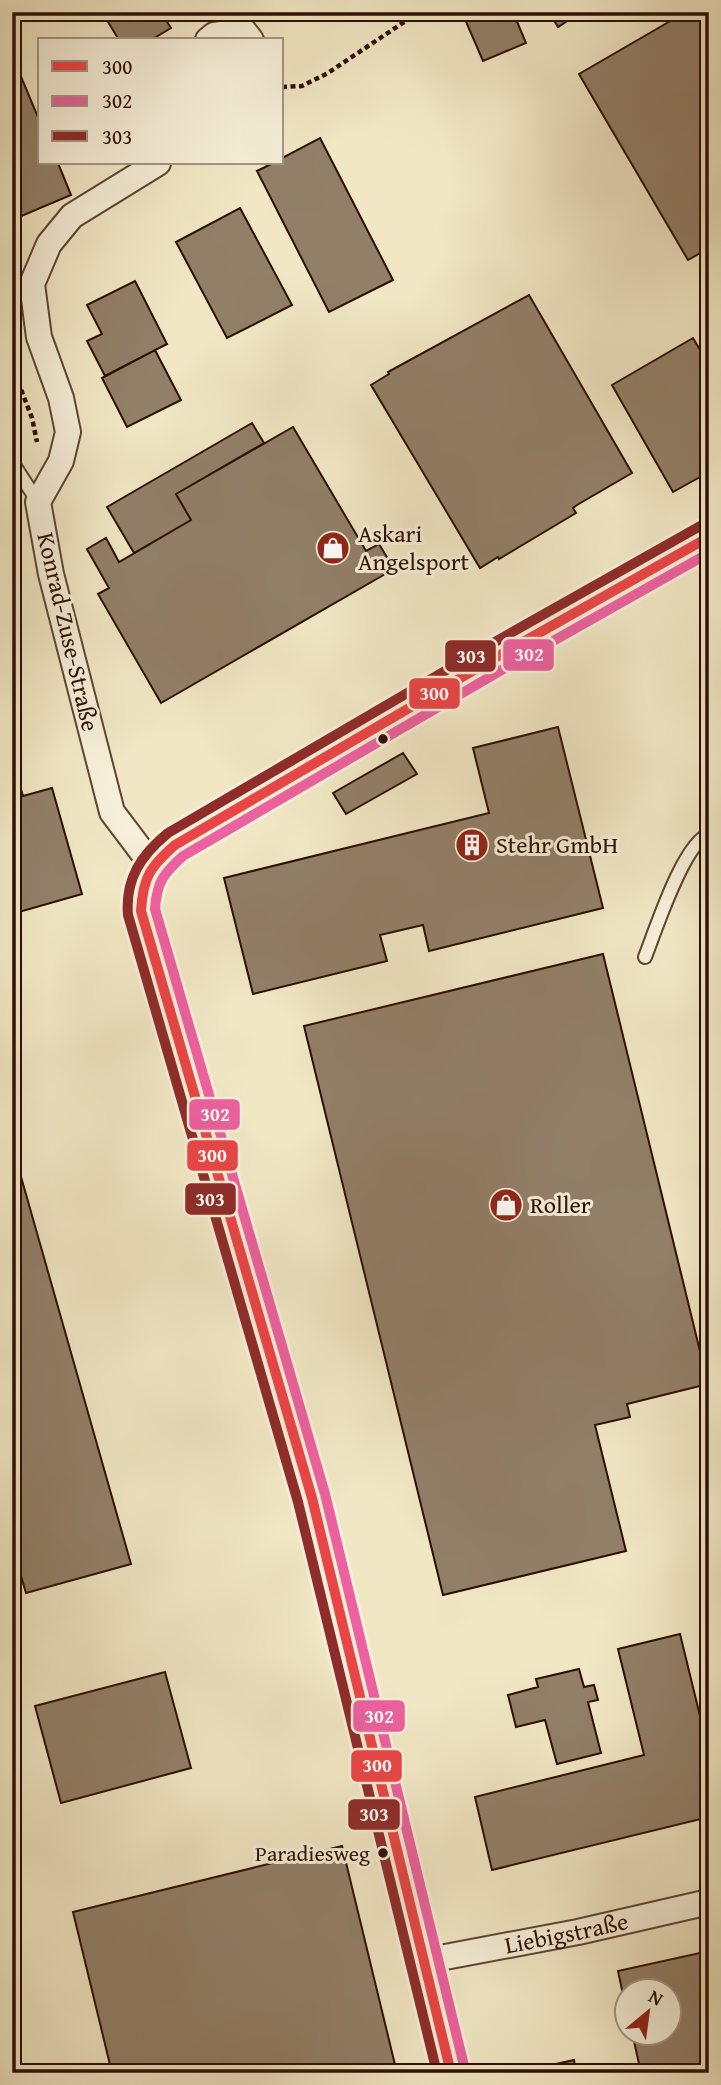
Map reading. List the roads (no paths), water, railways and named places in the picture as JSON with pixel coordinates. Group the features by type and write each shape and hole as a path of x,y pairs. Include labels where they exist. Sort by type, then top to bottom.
{"street":[{"path":"210,38 214,35 244,31 249,38"},
{"name":"Konrad-Zuse-Straße","path":"152,865 112,812 51,574 38,502 61,461 68,432 61,398 39,337 32,284 49,244 72,216 156,164"},
{"path":"451,2073 312,1498 141,911 143,883 152,865 175,845 709,537"},
{"name":"Liebigstraße","path":"424,1961 578,1932 709,1902"}],"lane":[{"path":"12,462 38,502"},
{"path":"645,957 685,858 703,836 709,835"}],"place":[{"name":"Askari Angelsport","path":"333,548"},
{"name":"Stehr GmbH","path":"472,845"},
{"name":"Roller","path":"506,1205"},
{"name":"Paradiesweg","path":"383,1853"}]}
